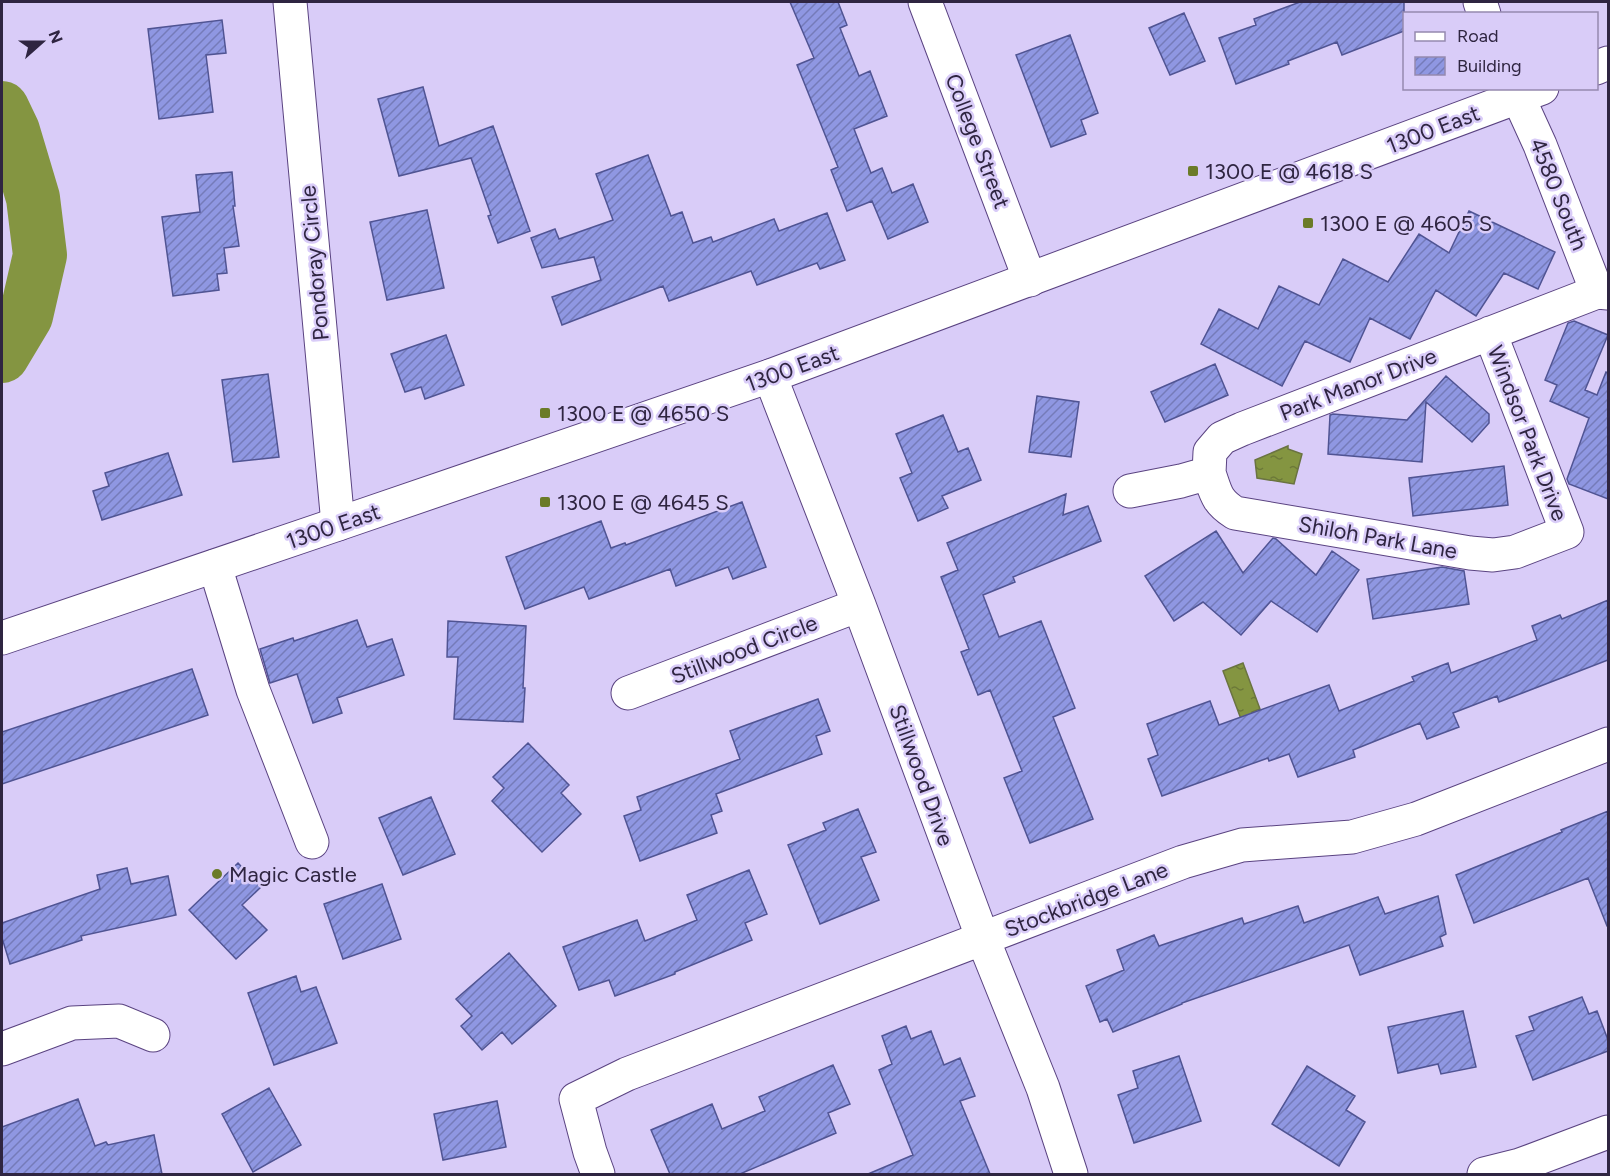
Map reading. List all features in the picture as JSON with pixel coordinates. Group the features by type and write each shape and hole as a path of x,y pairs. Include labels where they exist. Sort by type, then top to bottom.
{"street":[{"name":"Pondoray Circle","path":"290,2 338,525"},
{"name":"College Street","path":"925,2 1030,280"},
{"name":"1300 East","path":"2,638 770,376 1030,280 1524,92"},
{"name":"4580 South","path":"1524,92 1540,145 1603,292"},
{"name":"Park Manor Drive","path":"1209,473 1210,452 1222,438 1490,333 1603,292"},
{"name":"Windsor Park Drive","path":"1490,333 1567,532"},
{"name":"Stillwood Drive","path":"770,376 859,605 983,939 1043,1088 1071,1174"},
{"path":"1130,491 1209,473"},
{"name":"Shiloh Park Lane","path":"1209,473 1216,495 1223,506 1235,513 1470,553 1493,555 1515,552 1567,532"},
{"path":"215,566 253,690 312,842"},
{"name":"Stillwood Circle","path":"628,693 859,605"},
{"name":"Stockbridge Lane","path":"598,1174 576,1099 627,1074 1183,862 1242,845 1352,837 1416,819 1608,744"},
{"path":"2,1049 72,1023 119,1022 153,1035"},
{"path":"1484,1174 1521,1165 1608,1132"}],"water":[{"path":"1288,446 1288,449 1302,454 1294,484 1257,478 1255,460"},
{"path":"1243,663 1260,709 1241,719 1223,671"}],"building":[{"path":"790,2 838,2 847,25 840,28 859,76 870,71 887,116 854,129 871,173 882,168 892,193 913,184 928,222 888,239 872,201 847,211 831,170 838,167 797,65 814,58"},
{"path":"1300,2 1404,2 1403,31 1342,55 1337,42 1288,61 1289,64 1236,84 1219,38 1256,25 1254,19"},
{"path":"1184,13 1205,61 1170,75 1149,28"},
{"path":"222,20 226,53 206,55 213,112 159,119 148,29"},
{"path":"1070,35 1098,113 1081,120 1086,134 1051,147 1016,55"},
{"path":"423,87 439,146 493,126 530,231 498,243 488,216 491,215 471,158 399,176 378,99"},
{"path":"648,155 671,216 682,212 693,243 711,237 713,242 774,219 779,231 827,213 845,260 820,269 817,263 757,285 751,271 669,301 663,286 562,325 552,297 601,280 594,257 542,268 531,238 555,229 559,239 613,220 596,174"},
{"path":"232,172 235,206 233,206 239,246 224,248 227,273 217,274 219,290 173,296 162,217 200,212 196,175"},
{"path":"427,210 444,288 387,300 370,222"},
{"path":"1469,211 1555,252 1538,289 1504,273 1476,316 1436,290 1410,339 1370,318 1350,362 1305,341 1282,386 1201,344 1219,309 1258,329 1279,286 1319,305 1343,259 1388,282 1419,234 1449,253"},
{"path":"1574,321 1608,335 1585,390 1597,395 1606,372 1608,373 1608,499 1569,484 1567,479 1589,418 1550,401 1557,385 1545,380 1568,323"},
{"path":"446,335 464,385 425,399 421,387 405,392 391,354"},
{"path":"1215,364 1228,395 1165,422 1151,392"},
{"path":"268,374 279,457 233,462 222,380"},
{"path":"1446,376 1489,414 1489,423 1472,442 1426,402 1422,462 1328,454 1330,415 1407,420"},
{"path":"1037,396 1079,402 1071,457 1029,452"},
{"path":"943,415 958,452 968,448 981,480 942,496 948,508 918,521 900,478 912,473 896,434"},
{"path":"168,453 182,495 102,520 93,491 109,486 105,473"},
{"path":"1504,466 1508,505 1413,516 1409,478"},
{"path":"1066,494 1063,515 1088,506 1101,541 1013,577 1015,582 983,595 999,637 1041,621 1075,708 1053,717 1093,819 1030,843 1004,778 1022,771 990,690 978,695 961,652 969,649 941,577 958,570 947,543"},
{"path":"742,502 766,567 733,579 728,567 676,586 670,569 589,599 584,587 525,609 506,557 601,521 611,548 625,543 626,545"},
{"path":"1216,531 1243,573 1273,538 1316,575 1332,551 1359,570 1317,632 1271,601 1241,635 1203,602 1174,621 1145,576"},
{"path":"1442,567 1464,571 1469,604 1373,619 1367,579"},
{"path":"1608,600 1608,660 1499,702 1497,696 1453,713 1459,727 1427,739 1420,723 1353,750 1355,757 1298,777 1289,754 1269,761 1268,758 1162,796 1148,759 1158,755 1147,724 1210,701 1219,725 1329,685 1339,711 1414,681 1412,677 1448,663 1451,673 1537,640 1532,626 1560,615 1562,619"},
{"path":"357,620 367,647 392,639 404,675 337,698 342,713 313,723 297,674 270,683 260,649 293,638 294,641"},
{"path":"448,621 526,626 523,722 454,719 458,657 447,657"},
{"path":"192,669 208,715 2,784 2,732"},
{"path":"818,699 830,731 816,736 822,754 716,794 722,811 711,815 717,833 640,861 624,816 641,810 637,797 740,759 730,731"},
{"path":"528,743 569,785 561,793 581,814 542,852 492,801 504,788 493,777"},
{"path":"431,797 455,854 403,875 379,818"},
{"path":"858,809 876,852 861,857 879,900 820,924 788,845 826,830 823,823"},
{"path":"1608,811 1608,926 1588,878 1474,923 1456,875"},
{"path":"238,863 261,887 242,905 267,930 236,959 189,910"},
{"path":"127,868 131,884 168,876 176,915 81,936 82,940 10,964 2,938 2,923 100,889 97,875"},
{"path":"749,870 767,914 745,923 752,940 675,972 675,974 615,996 609,980 579,990 563,947 637,920 645,941 697,920 687,895"},
{"path":"382,884 401,939 343,959 324,904"},
{"path":"1438,896 1446,934 1440,937 1443,946 1360,975 1349,945 1182,1003 1113,1032 1107,1019 1100,1022 1086,986 1124,970 1117,950 1154,935 1159,946 1242,918 1244,924 1298,906 1304,923 1378,897 1385,914"},
{"path":"509,953 556,1006 512,1044 502,1032 482,1050 461,1026 472,1016 456,999"},
{"path":"296,976 301,992 316,987 337,1043 274,1065 248,993"},
{"path":"1582,997 1589,1014 1597,1011 1608,1040 1608,1051 1533,1080 1516,1036 1534,1030 1529,1017"},
{"path":"1463,1011 1476,1067 1441,1074 1438,1064 1398,1073 1388,1027"},
{"path":"906,1026 911,1039 931,1031 944,1065 960,1058 975,1096 960,1101 990,1174 868,1174 913,1155 879,1070 892,1064 882,1036"},
{"path":"1179,1056 1201,1121 1134,1143 1118,1095 1138,1088 1133,1071"},
{"path":"833,1065 850,1104 828,1113 836,1133 740,1174 670,1174 651,1130 712,1104 722,1129 765,1111 759,1097"},
{"path":"1307,1066 1355,1096 1346,1110 1365,1122 1339,1166 1272,1124"},
{"path":"269,1088 301,1145 253,1172 222,1114"},
{"path":"78,1099 95,1146 106,1142 108,1145 154,1135 162,1174 2,1174 2,1127"},
{"path":"497,1101 506,1147 443,1160 434,1114"}],"waterway":[{"path":"2,108 13,131 33,198 40,255 26,316 2,356"}],"place":[{"name":"1300 E @ 4618 S","path":"1193,171"},
{"name":"1300 E @ 4605 S","path":"1308,223"},
{"name":"1300 E @ 4650 S","path":"545,413"},
{"name":"1300 E @ 4645 S","path":"545,502"},
{"name":"Magic Castle","path":"217,874"}]}
